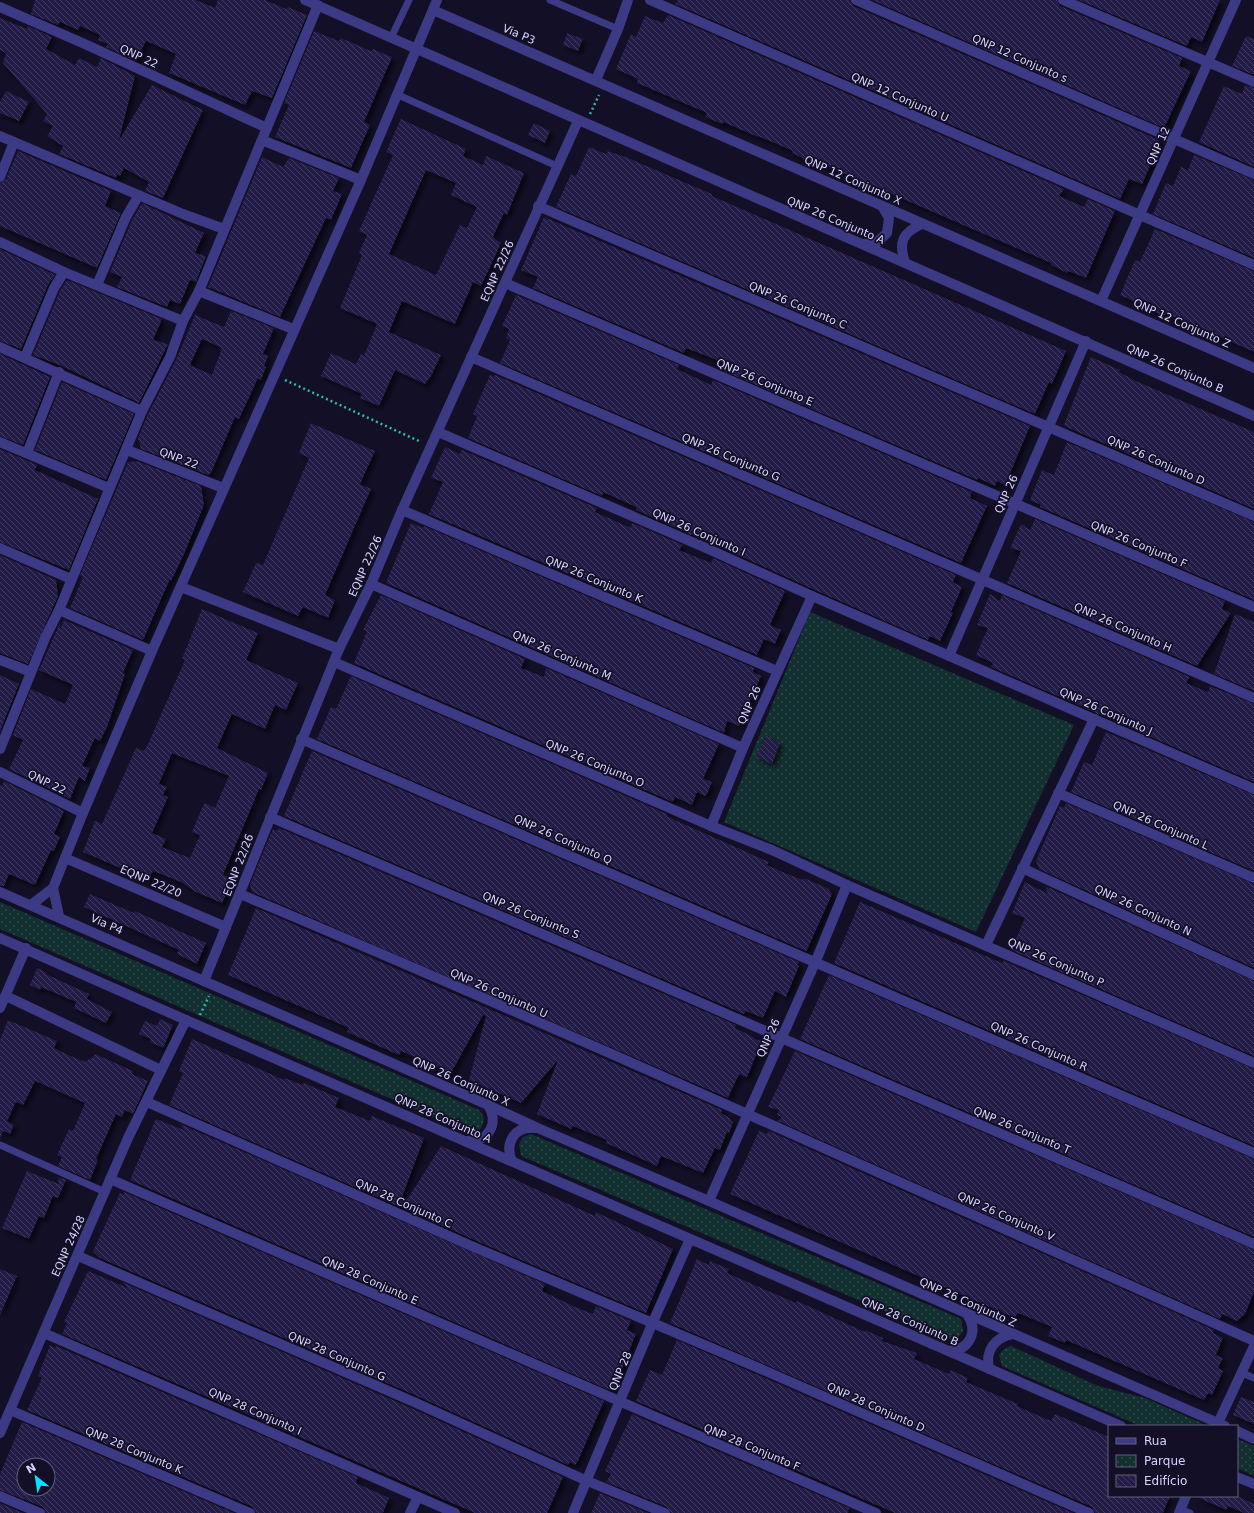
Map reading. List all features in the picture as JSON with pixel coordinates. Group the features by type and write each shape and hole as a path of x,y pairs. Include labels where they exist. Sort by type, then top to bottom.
{"street":[{"path":"305,0 582,122"},
{"path":"600,82 628,0"},
{"name":"QNP 12 Conjunto U","path":"650,0 1254,265"},
{"name":"QNP 12 Conjunto s","path":"856,0 1254,174"},
{"path":"1063,0 1254,82"},
{"name":"QNP 12","path":"1101,301 1236,0"},
{"path":"0,749 109,488 127,450 142,411 170,357 183,322 199,291 318,5"},
{"path":"31,905 53,888 83,813 152,651 360,180 435,5"},
{"name":"Via P3","path":"435,5 600,82"},
{"name":"QNP 22","path":"0,7 266,128"},
{"name":"QNP 12 Conjunto X","path":"600,82 1101,301"},
{"name":"EQNP 22/26","path":"204,981 301,739 334,662 371,584 402,510 505,283 538,206 557,166 582,122"},
{"name":"QNP 26 Conjunto A","path":"582,122 1086,341"},
{"path":"0,136 224,230"},
{"path":"262,140 360,180"},
{"path":"0,177 14,142"},
{"path":"97,285 126,217 139,195"},
{"name":"QNP 26 Conjunto C","path":"538,206 1049,426"},
{"path":"861,244 876,243 887,233 889,218 882,206"},
{"path":"905,262 901,250 903,238 911,229 922,224"},
{"path":"0,242 64,272 183,322"},
{"path":"25,357 54,288 64,272"},
{"name":"QNP 26 Conjunto E","path":"505,283 1015,503"},
{"path":"199,291 293,329"},
{"name":"QNP 12 Conjunto Z","path":"1101,301 1254,368"},
{"name":"QNP 26","path":"949,656 1086,341"},
{"name":"QNP 26 Conjunto B","path":"1086,341 1254,416"},
{"path":"0,347 59,372 142,411"},
{"name":"QNP 26 Conjunto G","path":"471,357 982,579"},
{"path":"27,454 59,372"},
{"name":"QNP 26 Conjunto D","path":"1049,426 1254,516"},
{"name":"QNP 26 Conjunto I","path":"438,432 706,548 949,656"},
{"path":"0,442 109,488"},
{"name":"QNP 22","path":"127,450 223,488"},
{"name":"QNP 26 Conjunto F","path":"1015,503 1254,607"},
{"name":"QNP 26 Conjunto K","path":"402,510 777,671"},
{"path":"0,548 71,579"},
{"name":"QNP 26 Conjunto H","path":"982,579 1254,698"},
{"name":"QNP 26 Conjunto M","path":"371,584 742,748"},
{"path":"181,587 340,649"},
{"name":"QNP 26","path":"711,826 742,748 812,596"},
{"path":"59,610 152,651"},
{"name":"QNP 26 Conjunto J","path":"949,656 1254,789"},
{"path":"0,660 31,672"},
{"name":"QNP 26 Conjunto O","path":"334,662 711,826 772,850 847,885"},
{"path":"986,945 1094,719"},
{"name":"QNP 26 Conjunto Q","path":"301,739 509,828 815,963"},
{"name":"QNP 22","path":"0,772 83,813"},
{"name":"QNP 26 Conjunto L","path":"1058,793 1254,878"},
{"name":"QNP 26 Conjunto S","path":"270,817 442,890 781,1038"},
{"name":"EQNP 22/20","path":"65,858 226,927"},
{"name":"QNP 26 Conjunto N","path":"1022,868 1254,974"},
{"name":"QNP 26","path":"709,1201 815,963 847,885"},
{"name":"QNP 26 Conjunto P","path":"847,885 1254,1063"},
{"path":"53,888 59,916"},
{"name":"Via P4","path":"0,892 59,916 204,981"},
{"name":"QNP 26 Conjunto U","path":"240,894 748,1115"},
{"path":"0,938 26,948 191,1022"},
{"path":"0,1008 26,948"},
{"name":"QNP 26 Conjunto R","path":"815,963 1254,1153"},
{"name":"QNP 26 Conjunto X","path":"204,981 488,1105 540,1130 709,1201"},
{"path":"6,996 161,1070"},
{"name":"EQNP 24/28","path":"0,1433 128,1138 147,1102 161,1070 191,1022"},
{"name":"QNP 28 Conjunto A","path":"191,1022 690,1239"},
{"name":"QNP 26 Conjunto T","path":"781,1038 1254,1244"},
{"name":"QNP 28 Conjunto C","path":"147,1102 652,1324"},
{"path":"461,1139 474,1141 481,1139 491,1130 493,1117 488,1105"},
{"name":"QNP 26 Conjunto V","path":"748,1115 1254,1341"},
{"path":"512,1161 508,1151 514,1135 523,1129 534,1128 540,1130"},
{"name":"QNP 28 Conjunto E","path":"110,1179 619,1402"},
{"name":"QNP 26 Conjunto Z","path":"709,1201 1222,1424"},
{"name":"QNP 28","path":"573,1513 585,1480 690,1239"},
{"name":"QNP 28 Conjunto B","path":"690,1239 1119,1425"},
{"name":"QNP 28 Conjunto G","path":"78,1256 414,1402 585,1480 665,1513"},
{"path":"949,1351 962,1349 971,1339 973,1326 966,1314"},
{"name":"QNP 28 Conjunto D","path":"652,1324 768,1372 1089,1513"},
{"name":"QNP 28 Conjunto I","path":"44,1333 455,1513"},
{"path":"988,1369 987,1362 990,1349 999,1339 1012,1334"},
{"path":"1222,1424 1254,1346"},
{"name":"QNP 28 Conjunto F","path":"619,1402 876,1513"},
{"name":"QNP 28 Conjunto K","path":"10,1410 250,1513"},
{"path":"1238,1431 1254,1439"},
{"path":"1238,1477 1254,1484"},
{"path":"0,1496 40,1513"},
{"path":"410,1513 418,1497"},
{"path":"1183,1512 1186,1497"}],"lane":[{"path":"391,38 409,0"},
{"path":"550,0 618,29"},
{"path":"396,94 557,166"},
{"path":"0,1144 105,1192"},
{"path":"1242,1373 1254,1378"}],"path":[{"path":"582,122 600,82"},
{"path":"274,375 431,447"},
{"path":"191,1022 214,985"}],"green space":[{"path":"810,612 1074,725 976,932 724,822"},
{"path":"0,902 479,1110 484,1118 483,1124 478,1131 465,1131 0,929"},
{"path":"531,1134 961,1319 963,1331 958,1338 950,1339 521,1156 519,1144 523,1137"},
{"path":"1011,1346 1098,1386 1145,1398 1206,1425 1138,1425 1002,1366 999,1355 1004,1349"},
{"path":"1238,1439 1254,1446 1254,1476 1238,1468"}],"building":[{"path":"35,0 196,0 215,8 218,0 265,0 286,9 288,7 307,15 272,98 252,91 245,105 169,73 176,54 146,41 136,61 106,47 108,44 98,40 100,35 80,26 78,30 60,22 58,25 31,14"},
{"path":"678,0 850,0 853,6 1159,140 1158,143 1160,144 1142,184 1129,179 1120,199 675,4"},
{"path":"872,0 1057,0 1060,6 1182,58 1179,66 1191,71 1164,128"},
{"path":"1079,0 1220,0 1202,42 1191,37 1187,46"},
{"path":"668,15 1064,189 1059,196 1084,207 1088,199 1115,211 1086,278 1068,271 1067,273 1051,265 1051,263 827,166 808,158 807,160 792,153 793,151 758,136 723,122 722,124 705,117 707,113 637,83 638,79 616,69 631,34 636,37 645,16 663,23"},
{"path":"0,18 27,29 28,26 52,37 46,49 75,65 79,58 97,67 101,58 135,76 119,140 152,85 203,110 163,198 145,191 149,182 124,168 120,176 117,175 116,178 59,154 63,146 47,136 53,126 43,121 47,114 3,63 6,53 0,50"},
{"path":"314,31 339,41 341,38 371,51 373,49 392,57 364,122 370,125 351,168 275,137 289,105 284,103"},
{"path":"567,33 583,39 578,51 563,45"},
{"path":"1246,36 1254,39 1254,75 1232,66"},
{"path":"1245,85 1254,88 1254,167 1199,142 1224,86 1242,94"},
{"path":"6,91 29,102 19,121 0,113 0,102"},
{"path":"401,119 466,149 463,156 483,165 486,156 524,173 507,215 504,213 493,237 501,243 497,252 481,286 473,282 455,324 402,301 389,332 441,355 431,376 425,384 395,370 379,406 360,398 362,394 321,376 331,353 356,364 361,354 364,356 377,324 340,308 362,255 359,253 367,235 359,231 393,155 386,152","holes":["426,170 456,183 451,195 477,207 467,228 460,225 436,275 389,254"]},
{"path":"534,123 550,131 545,143 528,135"},
{"path":"589,147 606,154 608,151 626,157 1066,351 1052,384 1049,382 1035,414 556,207 571,174 576,176"},
{"path":"18,151 111,191 105,206 121,213 97,268 0,226 0,183 6,179"},
{"path":"1194,155 1254,180 1254,258 1153,214 1166,183 1173,186 1181,167 1188,170"},
{"path":"262,157 283,167 289,158 339,178 333,191 342,194 331,220 326,218 280,317 208,287"},
{"path":"142,203 204,233 195,253 206,256 196,282 190,280 180,304 170,300 167,307 117,287 122,277 110,272 132,220"},
{"path":"544,217 1030,426 1005,485 997,481 995,486 978,478 977,480 719,369 722,362 686,348 684,353 533,288 538,277 521,270"},
{"path":"1155,229 1254,271 1254,352 1166,313 1164,316 1147,309 1148,308 1120,295 1135,260 1140,262"},
{"path":"0,249 55,275 48,285 21,349 0,341"},
{"path":"67,280 162,319 153,340 168,344 139,403 62,366 33,355 60,291"},
{"path":"516,295 679,365 677,369 711,385 713,380 972,492 970,498 987,506 961,563 500,363 510,340 506,338 509,329 502,326"},
{"path":"231,311 274,328 263,354 268,356 261,380 258,378 239,419 235,417 211,473 208,475 141,449 138,438 148,414 176,360 195,315 224,327","holes":["202,339 222,348 212,375 190,365"]},
{"path":"0,354 50,377 23,445 0,436"},
{"path":"1091,357 1120,370 1119,372 1136,381 1254,432 1254,509 1064,425"},
{"path":"490,375 494,377 495,375 956,575 953,582 962,587 951,612 953,613 940,641 930,636 928,640 718,546 719,543 694,533 692,535 636,510 636,507 603,492 602,496 468,438 477,416 473,414"},
{"path":"62,382 134,414 106,480 35,450"},
{"path":"311,423 375,451 360,484 371,489 325,595 335,600 328,618 303,607 298,616 243,592 256,563 263,565 309,458 299,453"},
{"path":"1067,442 1254,522 1254,600 1040,507 1041,505 1030,500 1042,470 1054,475"},
{"path":"445,447 460,454 462,450 597,508 595,512 631,528 632,523 683,545 679,550 711,563 713,558 785,591 770,625 781,630 775,644 764,639 757,655 429,514 443,482 431,478"},
{"path":"0,449 37,465 35,470 98,499 69,570 0,542"},
{"path":"137,461 201,486 204,505 184,554 171,581 170,579 143,640 70,608 83,577 80,575 128,462"},
{"path":"1035,519 1225,601 1222,609 1231,613 1197,666 1007,583 1021,551 1010,548 1021,524 1030,530"},
{"path":"411,523 423,528 424,526 754,668 753,672 761,676 739,726 727,721 724,733 386,583"},
{"path":"0,555 56,580 58,596 28,664 0,653"},
{"path":"990,594 1000,601 1002,595 1190,677 1186,683 1208,692 1210,686 1254,704 1254,782 991,667 993,663 976,655 988,628 977,625"},
{"path":"381,595 525,659 521,668 544,677 546,668 719,744 703,779 712,782 707,794 705,796 697,792 692,805 675,797 673,802 354,663 367,631 363,630"},
{"path":"202,609 258,633 246,660 298,683 286,710 275,705 265,729 232,714 217,748 268,773 261,790 259,789 223,875 233,879 222,903 196,892 181,882 153,871 148,880 83,852 95,821 102,824 136,748 144,751 149,742 185,660 182,659","holes":["172,753 229,776 215,808 205,803 202,808 192,832 200,835 190,858 162,847 166,839 152,833 168,797 163,795 167,787 159,784"]},
{"path":"1235,614 1254,622 1254,691 1214,674"},
{"path":"64,620 133,650 123,673 125,674 107,727 100,741 95,738 82,766 90,768 85,781 79,777 70,799 9,769 23,740 13,735 31,689 65,704 73,685 39,670 60,623 60,630"},
{"path":"0,675 19,684 0,731"},
{"path":"351,676 667,814 667,816 677,821 769,862 767,865 803,880 804,878 829,889 832,894 807,950 806,951 317,739 331,707 336,709"},
{"path":"1106,732 1254,795 1254,871 1071,792 1084,762 1092,765"},
{"path":"766,736 780,743 772,764 756,757"},
{"path":"312,751 799,962 797,965 799,966 786,997 775,991 763,1018 746,1011 744,1014 284,816"},
{"path":"4,781 64,811 54,834 60,837 54,851 51,850 35,885 9,874 4,886 0,886 0,785 2,786"},
{"path":"1066,803 1254,884 1254,968 1039,869 1036,861 1060,806 1064,808"},
{"path":"279,828 736,1025 735,1028 755,1038 754,1039 762,1041 747,1077 739,1074 728,1098 252,892 250,885 259,862 273,829 277,831"},
{"path":"1025,882 1048,894 1045,886 1254,981 1254,1056 1011,950 1025,918 1012,913"},
{"path":"90,894 134,913 135,911 206,943 197,964 177,954 179,950 84,907"},
{"path":"860,902 1002,963 1004,961 1254,1069 1254,1146 834,963"},
{"path":"256,908 722,1110 721,1113 728,1117 733,1123 729,1133 727,1132 720,1150 715,1148 703,1173 661,1156 657,1166 606,1143 607,1140 573,1126 571,1129 537,1114 558,1060 521,1103 469,1080 486,1016 483,1015 451,1073 401,1051 399,1055 347,1032 349,1028 228,975"},
{"path":"37,968 47,973 46,974 89,994 87,999 112,1012 106,1023 74,1008 76,1002 41,987 40,990 30,985"},
{"path":"829,975 1254,1159 1254,1237 800,1039"},
{"path":"160,1019 173,1025 163,1048 150,1042 151,1039 139,1034 145,1021 157,1026"},
{"path":"8,1020 57,1041 54,1048 66,1054 85,1062 95,1054 133,1071 132,1074 148,1081 133,1114 125,1110 122,1117 116,1114 96,1159 98,1160 90,1180 58,1166 62,1157 57,1155 69,1129 73,1131 85,1103 35,1081 23,1105 16,1102 7,1121 14,1125 10,1134 3,1131 0,1139 0,1040"},
{"path":"192,1039 284,1080 285,1078 302,1085 304,1083 339,1098 335,1107 370,1121 372,1116 424,1138 402,1197 407,1200 441,1146 595,1216 596,1212 673,1249 646,1313 479,1242 169,1105 183,1073 179,1071"},
{"path":"795,1051 1254,1250 1254,1292 1245,1314 1237,1321 1222,1314 1220,1319 778,1121 782,1117 777,1115 779,1110 768,1107"},
{"path":"156,1119 184,1130 180,1124 545,1284 542,1291 575,1307 593,1314 596,1306 631,1321 627,1330 636,1334 614,1388 610,1387 609,1390 130,1180"},
{"path":"759,1131 767,1134 769,1131 1214,1330 1213,1333 1223,1338 1216,1355 1223,1358 1218,1368 1223,1371 1212,1395 1208,1393 1204,1400 1066,1340 1065,1343 1048,1336 1052,1327 1018,1313 1015,1318 730,1194"},
{"path":"27,1171 59,1184 58,1177 66,1180 58,1198 53,1196 44,1218 39,1216 29,1239 2,1228"},
{"path":"124,1192 604,1401 578,1461 575,1465 570,1462 568,1465 417,1396 100,1258 93,1251 120,1193 123,1195"},
{"path":"697,1259 709,1265 710,1261 729,1269 727,1273 796,1303 797,1301 865,1332 865,1330 883,1338 882,1341 917,1353 914,1359 949,1374 951,1370 968,1378 966,1382 1018,1404 1017,1406 1051,1421 1055,1414 1108,1437 1108,1497 1170,1497 1163,1513 1095,1513 1092,1507 670,1323"},
{"path":"0,1269 17,1276 0,1315"},
{"path":"88,1271 128,1288 122,1282 411,1408 563,1477 547,1513 475,1513 62,1334 67,1323 64,1322"},
{"path":"677,1340 1073,1513 895,1513 636,1401 650,1370 662,1375"},
{"path":"50,1345 55,1348 56,1346 358,1477 356,1483 389,1498 383,1513 256,1513 253,1507 27,1410 42,1378 38,1376"},
{"path":"1241,1397 1254,1402 1254,1424 1233,1415"},
{"path":"632,1414 849,1508 848,1513 671,1513 667,1507 606,1482 611,1474 605,1471"},
{"path":"22,1422 234,1513 46,1513 43,1507 18,1497 56,1497 56,1457 16,1457 16,1496 0,1490 0,1474"},
{"path":"600,1493 648,1513 591,1513"},
{"path":"1238,1496 1254,1504 1254,1513 1244,1513 1228,1506 1226,1510 1197,1497"},
{"path":"0,1503 23,1513 0,1513"}]}
